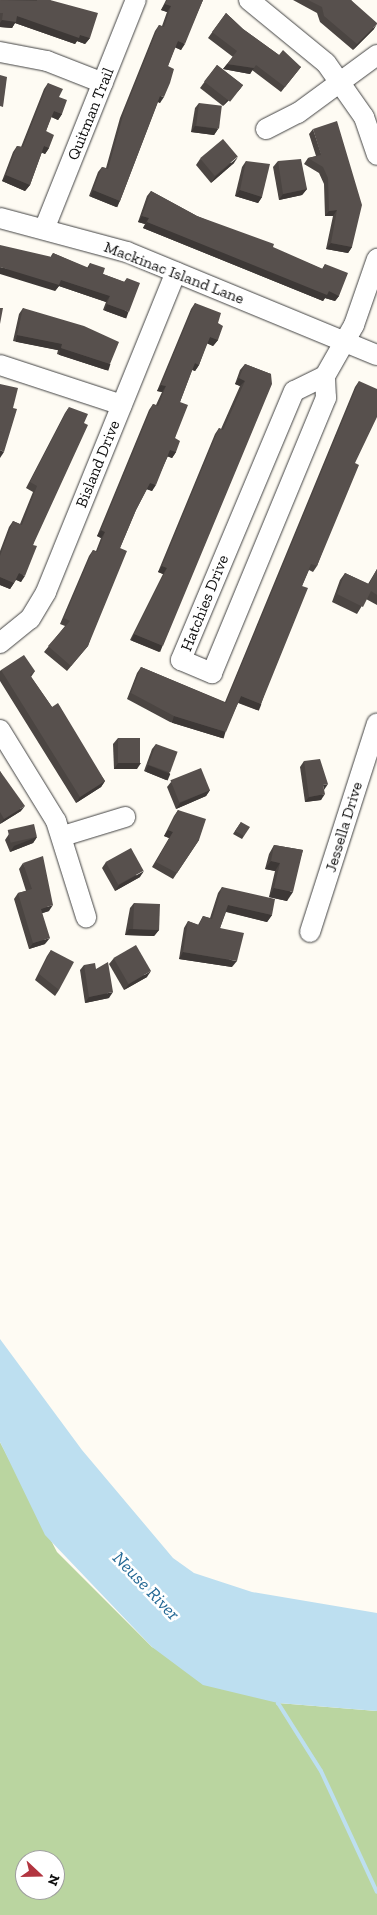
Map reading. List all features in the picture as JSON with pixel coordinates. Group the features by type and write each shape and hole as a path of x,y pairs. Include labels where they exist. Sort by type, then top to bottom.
{"street":[{"name":"Quitman Trail","path":"45,228 136,0"},
{"path":"249,0 311,47 340,82 364,117 377,155"},
{"path":"0,52 47,61 103,83"},
{"path":"266,130 377,56"},
{"name":"Mackinac Island Lane","path":"0,218 45,228 176,272 377,355"},
{"name":"Hatchies Drive","path":"325,376 294,391 181,660 212,673 326,398 325,376 344,342 367,293 377,259"},
{"name":"Bisland Drive","path":"0,643 30,619 39,606 176,272"},
{"path":"0,365 122,405"},
{"name":"Jessella Drive","path":"310,932 377,723"},
{"path":"0,730 63,836 86,917"},
{"path":"63,836 125,817"}],"green space":[{"path":"0,1442 57,1552 152,1647 278,1703 377,1711 377,1915 0,1915"}],"water":[{"name":"Neuse River","path":"0,1339 82,1450 173,1558 194,1573 252,1592 377,1613 377,1711 278,1703 203,1685 152,1647 45,1535 0,1442"}],"building":[{"path":"0,0 50,0 98,13 90,38 80,35 79,38 17,16 16,22 2,20 3,13 0,13"},
{"path":"167,0 203,0 185,44 178,41 168,66 174,69 170,83 164,97 160,96 120,201 93,190 102,167 108,169 124,112 159,25 164,27 171,6 165,4"},
{"path":"308,0 351,0 377,24 357,44 324,16 322,7"},
{"path":"226,13 243,29 279,55 283,50 301,67 285,87 256,65 254,68 227,64 237,51 212,32"},
{"path":"217,65 243,85 230,102 204,82"},
{"path":"0,75 7,77 3,107 0,106"},
{"path":"48,83 63,89 59,97 67,100 62,114 54,111 46,131 54,135 49,148 44,146 30,185 6,175 17,146 23,147"},
{"path":"199,103 222,106 219,129 196,126"},
{"path":"337,121 362,205 352,247 331,243 337,210 329,211 328,178 323,167 308,158 321,155 313,129"},
{"path":"223,139 238,157 215,176 200,158"},
{"path":"301,159 307,189 283,194 278,161"},
{"path":"246,161 270,164 262,197 240,190"},
{"path":"151,191 197,216 274,244 273,247 323,269 325,264 348,273 339,296 329,291 327,295 147,222 149,218 142,216"},
{"path":"0,245 52,257 53,253 89,268 90,263 105,268 103,274 125,282 127,278 140,283 129,312 107,304 110,296 61,280 59,285 0,267"},
{"path":"195,303 221,313 218,323 223,326 218,340 210,337 199,365 195,363 180,402 188,405 175,438 180,441 176,452 170,450 156,485 150,483 136,510 120,548 127,551 88,646 71,666 48,646 70,621 64,618 93,550 97,552 105,532 101,530 153,404 158,406 166,386 161,385"},
{"path":"0,308 3,308 0,324"},
{"path":"23,308 84,326 119,342 110,364 61,348 62,344 17,335"},
{"path":"245,364 271,374 272,384 163,646 134,634 167,568 162,566 219,428 223,430 245,381 239,378"},
{"path":"359,381 377,389 377,417 355,463 359,465 317,566 311,564 302,586 308,588 261,704 241,696 226,732 174,716 131,693 141,667 226,703"},
{"path":"0,384 18,388 13,408 17,409 4,452 0,450"},
{"path":"69,407 88,414 84,423 88,425 33,545 37,546 25,576 19,573 14,583 0,577 0,556 13,521 22,525 37,486 30,482"},
{"path":"377,569 377,595 371,591 363,607 337,594 345,573 369,584"},
{"path":"24,655 35,671 30,675 52,707 58,703 105,781 80,797 1,670"},
{"path":"118,738 140,738 140,763 118,763"},
{"path":"156,744 178,752 170,773 148,765"},
{"path":"320,759 328,784 323,785 325,794 309,797 304,761"},
{"path":"201,768 210,790 179,803 170,780"},
{"path":"0,771 25,806 4,819 0,812"},
{"path":"178,810 206,819 199,840 177,873 156,862 173,832 168,830"},
{"path":"241,822 250,827 244,836 235,831"},
{"path":"34,824 37,837 11,843 8,830"},
{"path":"274,845 303,850 293,892 274,888 280,863 271,861"},
{"path":"131,848 144,871 118,885 106,862"},
{"path":"43,856 53,905 41,909 50,938 33,943 18,893 32,889 23,863"},
{"path":"222,887 275,899 272,915 228,905 220,928 244,933 237,961 183,952 188,921 199,925 203,916 212,919"},
{"path":"134,903 160,904 159,930 133,929"},
{"path":"136,945 151,971 128,984 113,958"},
{"path":"51,950 74,962 59,990 39,974"},
{"path":"108,962 113,992 89,997 84,965 95,963 96,969"}],"waterway":[{"path":"280,1700 278,1703 321,1771 377,1892"}]}
